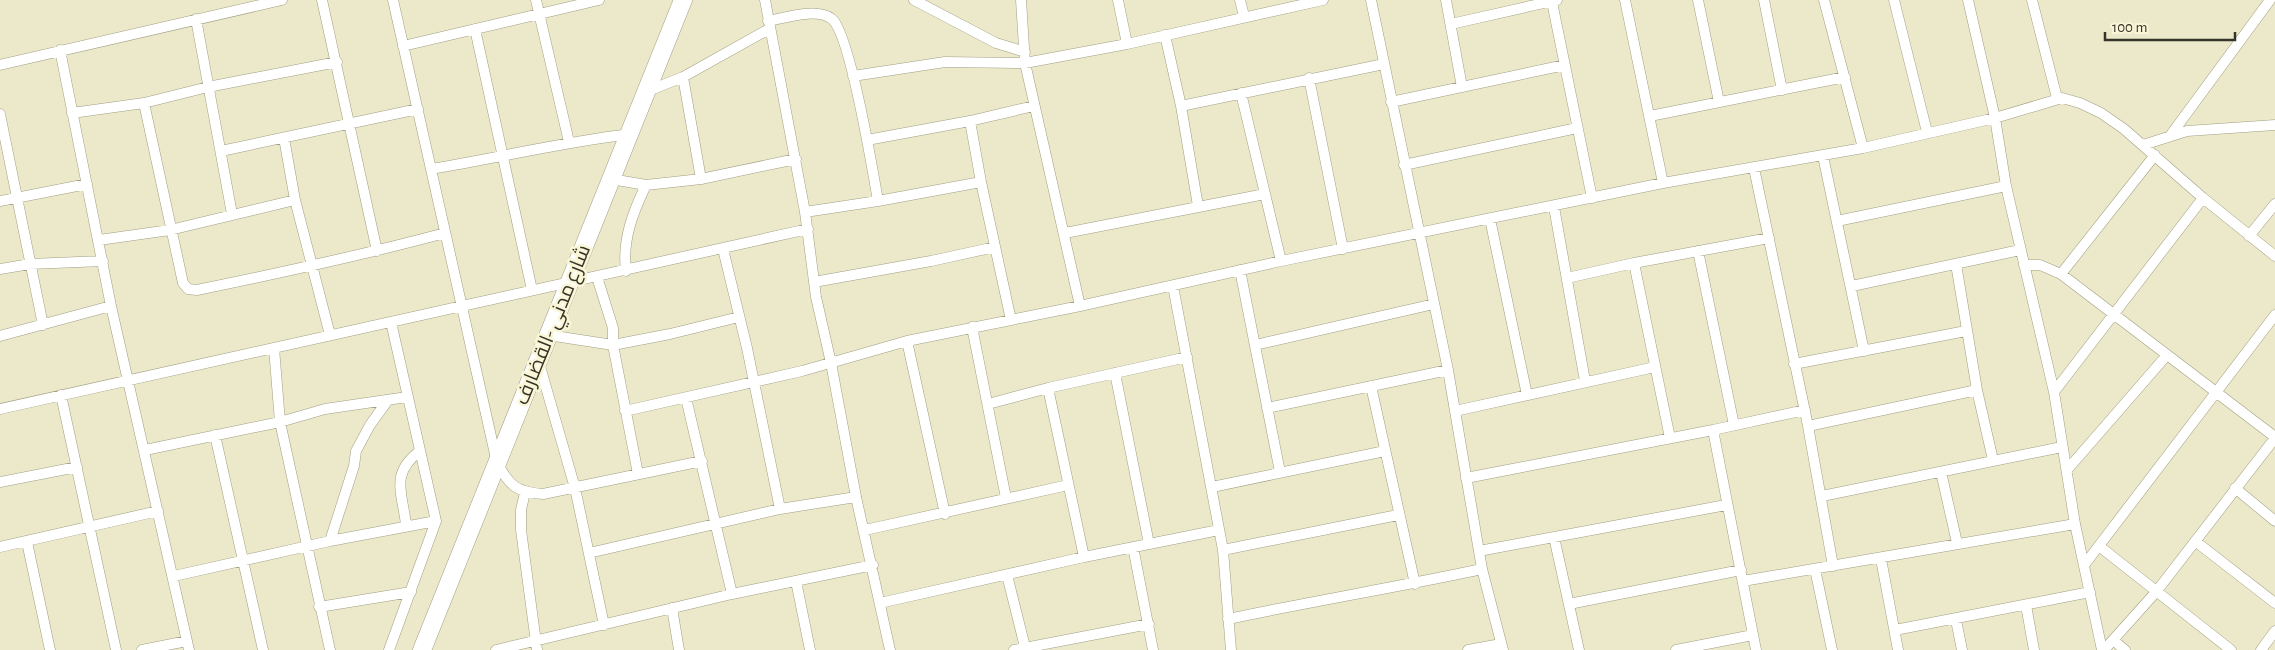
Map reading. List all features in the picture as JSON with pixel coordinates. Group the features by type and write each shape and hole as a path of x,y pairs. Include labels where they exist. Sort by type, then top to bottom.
{"highway":[{"name":"شارع مدني -القضارف","path":"422,650 684,0"}],"street":[{"path":"0,64 282,0"},
{"path":"322,0 377,251"},
{"path":"393,0 497,463 506,480 525,492 543,494 702,461"},
{"path":"536,0 568,142"},
{"path":"403,46 600,0"},
{"path":"765,0 808,229 816,298 832,363 856,497 873,565 890,650"},
{"path":"914,0 996,43 1024,52"},
{"path":"1021,0 1024,52 1034,106 1065,233 1080,306"},
{"path":"1118,0 1127,44"},
{"path":"1240,0 1244,16"},
{"path":"853,76 945,62 1026,63 1127,44 1244,16 1323,0"},
{"path":"1371,0 1418,234 1448,370 1482,569 1502,647 1468,650"},
{"path":"1446,0 1462,87"},
{"path":"1625,0 1650,116 1662,183"},
{"path":"1698,0 1719,102"},
{"path":"1764,0 1782,90"},
{"path":"1824,0 1862,148"},
{"path":"1894,0 1927,132"},
{"path":"1968,0 1995,118 2006,186 2020,250 2054,392 2075,524 2103,650"},
{"path":"2032,0 2057,98"},
{"path":"2170,136 2270,0"},
{"path":"1451,24 1555,1 1565,65 1592,198"},
{"path":"648,91 683,77 769,25 812,14 823,15 833,20 838,29 853,76 868,140 878,201"},
{"path":"196,18 232,214"},
{"path":"474,29 532,290"},
{"path":"1165,35 1181,106 1198,206"},
{"path":"60,50 111,306 174,576 188,645 142,650"},
{"path":"72,113 144,103 208,87 336,62"},
{"path":"1181,106 1384,64"},
{"path":"1391,102 1565,65"},
{"path":"683,77 701,179"},
{"path":"1650,116 1845,77"},
{"path":"1309,78 1343,248"},
{"path":"1241,93 1281,261"},
{"path":"624,411 832,363 907,341 1174,286 1343,248 1554,207 1662,183 1862,148 1995,118 2057,98 2068,98 2101,114 2143,145 2203,198 2275,256"},
{"path":"144,103 170,230 183,283 188,289 197,290 313,266 445,233"},
{"path":"868,140 970,121 1034,106"},
{"path":"221,152 418,109"},
{"path":"0,114 2,132 43,324"},
{"path":"970,121 981,182 1011,320"},
{"path":"2143,145 2170,136 2204,129 2275,125"},
{"path":"1404,166 1577,128"},
{"path":"431,169 501,157 568,142 630,134"},
{"path":"284,138 295,200 330,335"},
{"path":"1823,156 1852,286 1864,351"},
{"path":"2061,274 2155,156"},
{"path":"611,179 646,185 701,179 796,159"},
{"path":"1754,168 1805,410 1834,566"},
{"path":"805,212 981,182"},
{"path":"0,201 86,184"},
{"path":"626,271 624,246 646,185"},
{"path":"1837,221 2006,186"},
{"path":"1065,233 1265,194"},
{"path":"2054,392 2203,198"},
{"path":"99,240 170,230 295,200"},
{"path":"2249,236 2275,204"},
{"path":"1554,207 1585,381"},
{"path":"1490,219 1527,395"},
{"path":"0,409 463,307 571,280 626,271 808,229"},
{"path":"1567,278 1634,263 1769,238"},
{"path":"814,282 914,265 995,247"},
{"path":"723,249 780,509"},
{"path":"1852,286 2020,250"},
{"path":"1698,251 1734,425"},
{"path":"0,269 30,264 103,261"},
{"path":"1634,263 1670,438"},
{"path":"1956,264 1977,390 1993,460"},
{"path":"2024,265 2040,266 2061,274 2275,437 2156,592 2103,650"},
{"path":"1240,270 1280,472"},
{"path":"598,277 613,328 613,345 624,411 638,474"},
{"path":"1174,286 1223,550 1231,650"},
{"path":"1255,345 1434,304"},
{"path":"0,336 111,306"},
{"path":"2085,564 2275,315"},
{"path":"548,335 613,345 670,334 739,317"},
{"path":"389,650 436,521 391,322"},
{"path":"972,327 1006,498"},
{"path":"1794,364 1966,331"},
{"path":"907,341 945,514"},
{"path":"274,348 280,422 319,607 330,650"},
{"path":"2067,470 2167,355"},
{"path":"988,404 1048,388 1187,357"},
{"path":"538,362 575,488 604,626"},
{"path":"1455,411 1655,367"},
{"path":"1267,408 1448,370"},
{"path":"1115,373 1149,544"},
{"path":"1371,386 1398,515 1415,584"},
{"path":"1048,388 1084,557"},
{"path":"1808,426 1977,390"},
{"path":"61,395 116,650"},
{"path":"145,450 280,422 325,409 407,397"},
{"path":"686,398 718,525 732,594"},
{"path":"330,541 354,466 356,451 366,432 388,400"},
{"path":"1466,478 1713,430 1805,410"},
{"path":"1713,430 1726,505 1741,570 1756,650"},
{"path":"216,435 263,650"},
{"path":"1822,496 2062,447"},
{"path":"406,525 399,487 400,476 411,458 420,451"},
{"path":"1212,487 1385,451"},
{"path":"0,482 77,467"},
{"path":"1941,472 1957,543"},
{"path":"865,530 945,514 1006,498 1068,485"},
{"path":"2235,488 2275,521"},
{"path":"525,492 521,510 521,530 536,646"},
{"path":"590,553 718,525 780,509 856,497"},
{"path":"1479,551 1726,505"},
{"path":"0,547 158,511"},
{"path":"1223,550 1398,515"},
{"path":"174,576 243,559 406,525 436,521"},
{"path":"1743,581 1881,559 1957,543 2075,524"},
{"path":"880,603 1084,557 1218,530"},
{"path":"1554,537 1579,650"},
{"path":"2195,541 2275,603"},
{"path":"27,542 50,650"},
{"path":"2099,546 2231,650"},
{"path":"1133,547 1153,650"},
{"path":"1881,559 1898,650"},
{"path":"496,650 536,646 672,608 873,565"},
{"path":"1228,619 1319,599 1415,584 1482,569"},
{"path":"1569,604 1741,570"},
{"path":"1815,570 1832,650"},
{"path":"1007,575 1025,647"},
{"path":"796,581 810,650"},
{"path":"319,607 411,592"},
{"path":"1895,630 1956,620 2090,592"},
{"path":"2026,605 2034,650"},
{"path":"672,608 678,650"},
{"path":"1956,620 1962,650"},
{"path":"1014,650 1149,624"},
{"path":"2260,650 2275,631"},
{"path":"1676,650 1689,649 1753,635"},
{"path":"2113,640 2125,650"}]}
